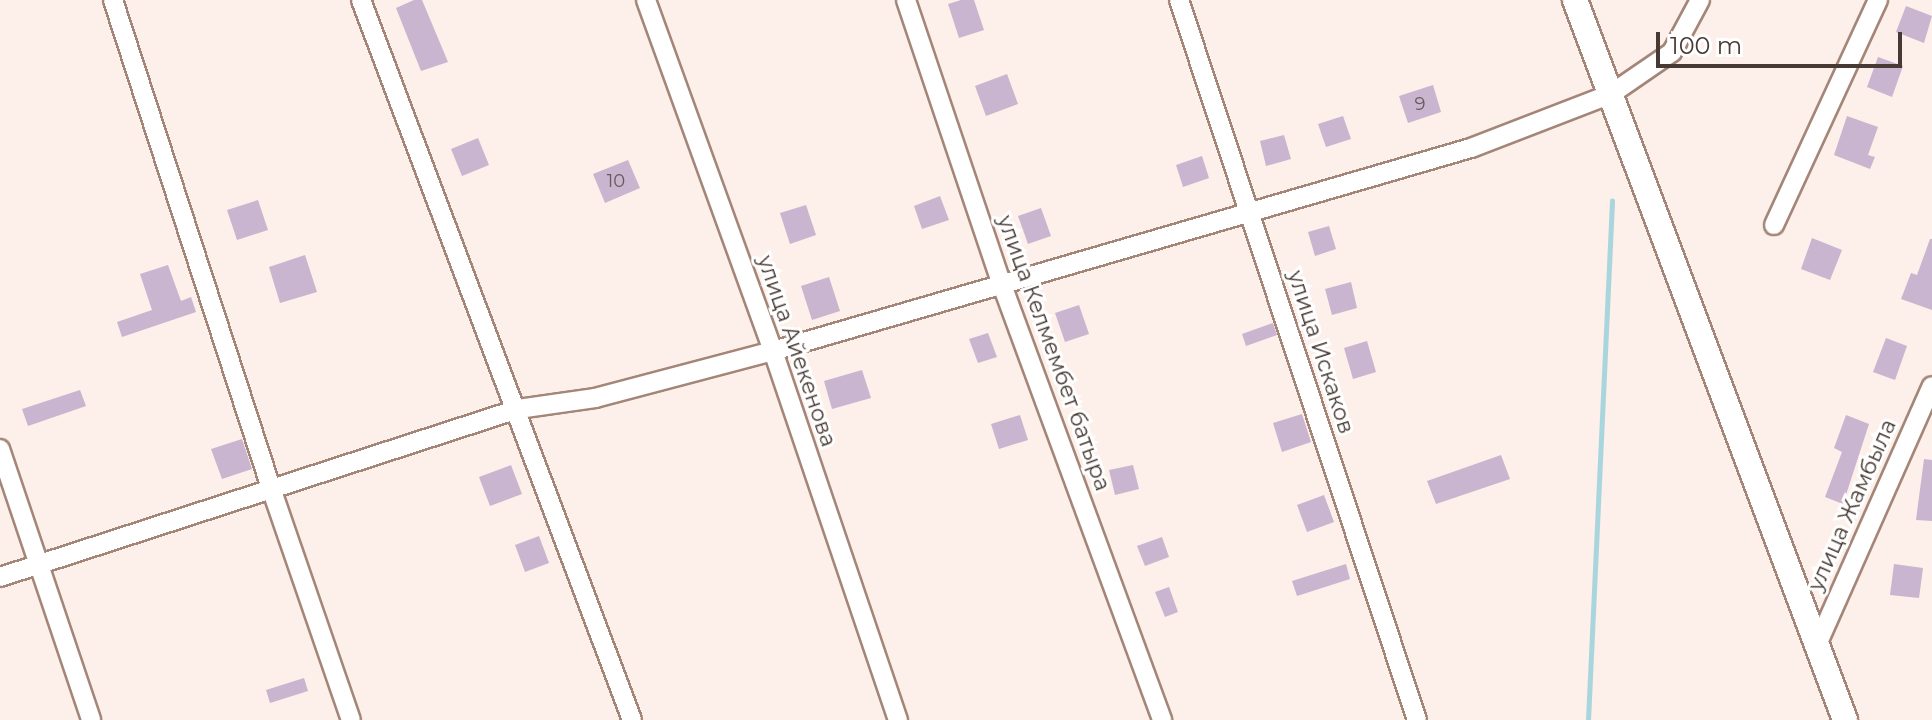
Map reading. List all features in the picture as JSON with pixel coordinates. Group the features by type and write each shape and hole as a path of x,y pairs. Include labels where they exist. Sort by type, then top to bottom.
{"main road":[{"path":"1575,0 1845,720"}],"street":[{"path":"113,0 271,488 351,720"},
{"path":"361,0 518,409 632,720"},
{"name":"улица Айекенова","path":"646,0 773,351 898,720"},
{"name":"улица Келмембет батыра","path":"906,0 1001,282 1162,720"},
{"name":"улица Искаков","path":"1179,0 1417,720"},
{"path":"0,577 518,409 595,398 773,351 1001,282 1471,148 1611,94 1672,52 1700,0"},
{"path":"1774,225 1878,0"},
{"name":"улица Жамбыла","path":"1817,645 1930,394"},
{"path":"0,449 91,720"}],"building":[{"path":"422,0 448,62 421,71 396,8"},
{"path":"974,0 984,30 959,38 948,4"},
{"path":"1906,6 1932,16 1924,43 1896,32"},
{"path":"1878,57 1903,66 1892,97 1867,87"},
{"path":"1007,74 1018,104 986,116 975,86"},
{"path":"1433,85 1441,112 1408,123 1399,96"},
{"path":"1343,116 1351,139 1326,147 1318,124"},
{"path":"1847,116 1878,127 1868,155 1875,157 1870,169 1834,155"},
{"path":"1284,135 1291,159 1266,166 1260,141"},
{"path":"478,138 489,165 462,176 451,149"},
{"path":"1202,156 1209,178 1183,187 1176,165"},
{"path":"628,160 640,188 605,203 593,174"},
{"path":"940,196 949,220 922,229 914,206"},
{"path":"258,200 268,230 237,240 227,210"},
{"path":"806,205 816,235 790,244 780,213"},
{"path":"1041,208 1051,236 1028,244 1018,216"},
{"path":"1329,226 1336,249 1315,256 1308,232"},
{"path":"1812,238 1842,250 1830,280 1801,269"},
{"path":"1930,239 1932,310 1901,299 1911,273 1917,275"},
{"path":"305,255 317,292 280,303 269,267"},
{"path":"168,265 181,301 191,297 196,312 122,337 117,322 152,310 140,274"},
{"path":"829,277 840,311 812,320 801,286"},
{"path":"1351,282 1357,308 1332,315 1325,289"},
{"path":"1079,305 1089,334 1065,342 1055,313"},
{"path":"1273,323 1277,335 1246,346 1242,334"},
{"path":"988,333 997,357 978,363 969,339"},
{"path":"1886,338 1907,346 1895,380 1873,372"},
{"path":"1367,341 1376,372 1353,379 1344,348"},
{"path":"862,370 871,398 832,409 824,381"},
{"path":"80,390 86,406 28,426 22,409"},
{"path":"1302,414 1311,442 1282,452 1273,423"},
{"path":"1020,415 1028,440 999,449 991,424"},
{"path":"1846,415 1869,424 1843,504 1825,497 1842,452 1834,448"},
{"path":"242,439 252,469 222,479 211,449"},
{"path":"1501,455 1510,479 1436,504 1427,481"},
{"path":"1924,459 1932,460 1932,521 1916,520"},
{"path":"511,465 522,494 490,506 479,477"},
{"path":"1133,465 1139,489 1115,495 1109,470"},
{"path":"1324,495 1334,522 1307,532 1297,505"},
{"path":"539,536 549,563 525,572 515,545"},
{"path":"1162,537 1169,557 1145,566 1137,546"},
{"path":"1346,564 1350,579 1297,596 1292,581"},
{"path":"1894,564 1923,568 1919,598 1890,595"},
{"path":"1169,587 1178,612 1165,617 1155,592"},
{"path":"304,678 308,691 270,703 266,690"}],"waterway":[{"path":"1588,720 1612,201"}]}
